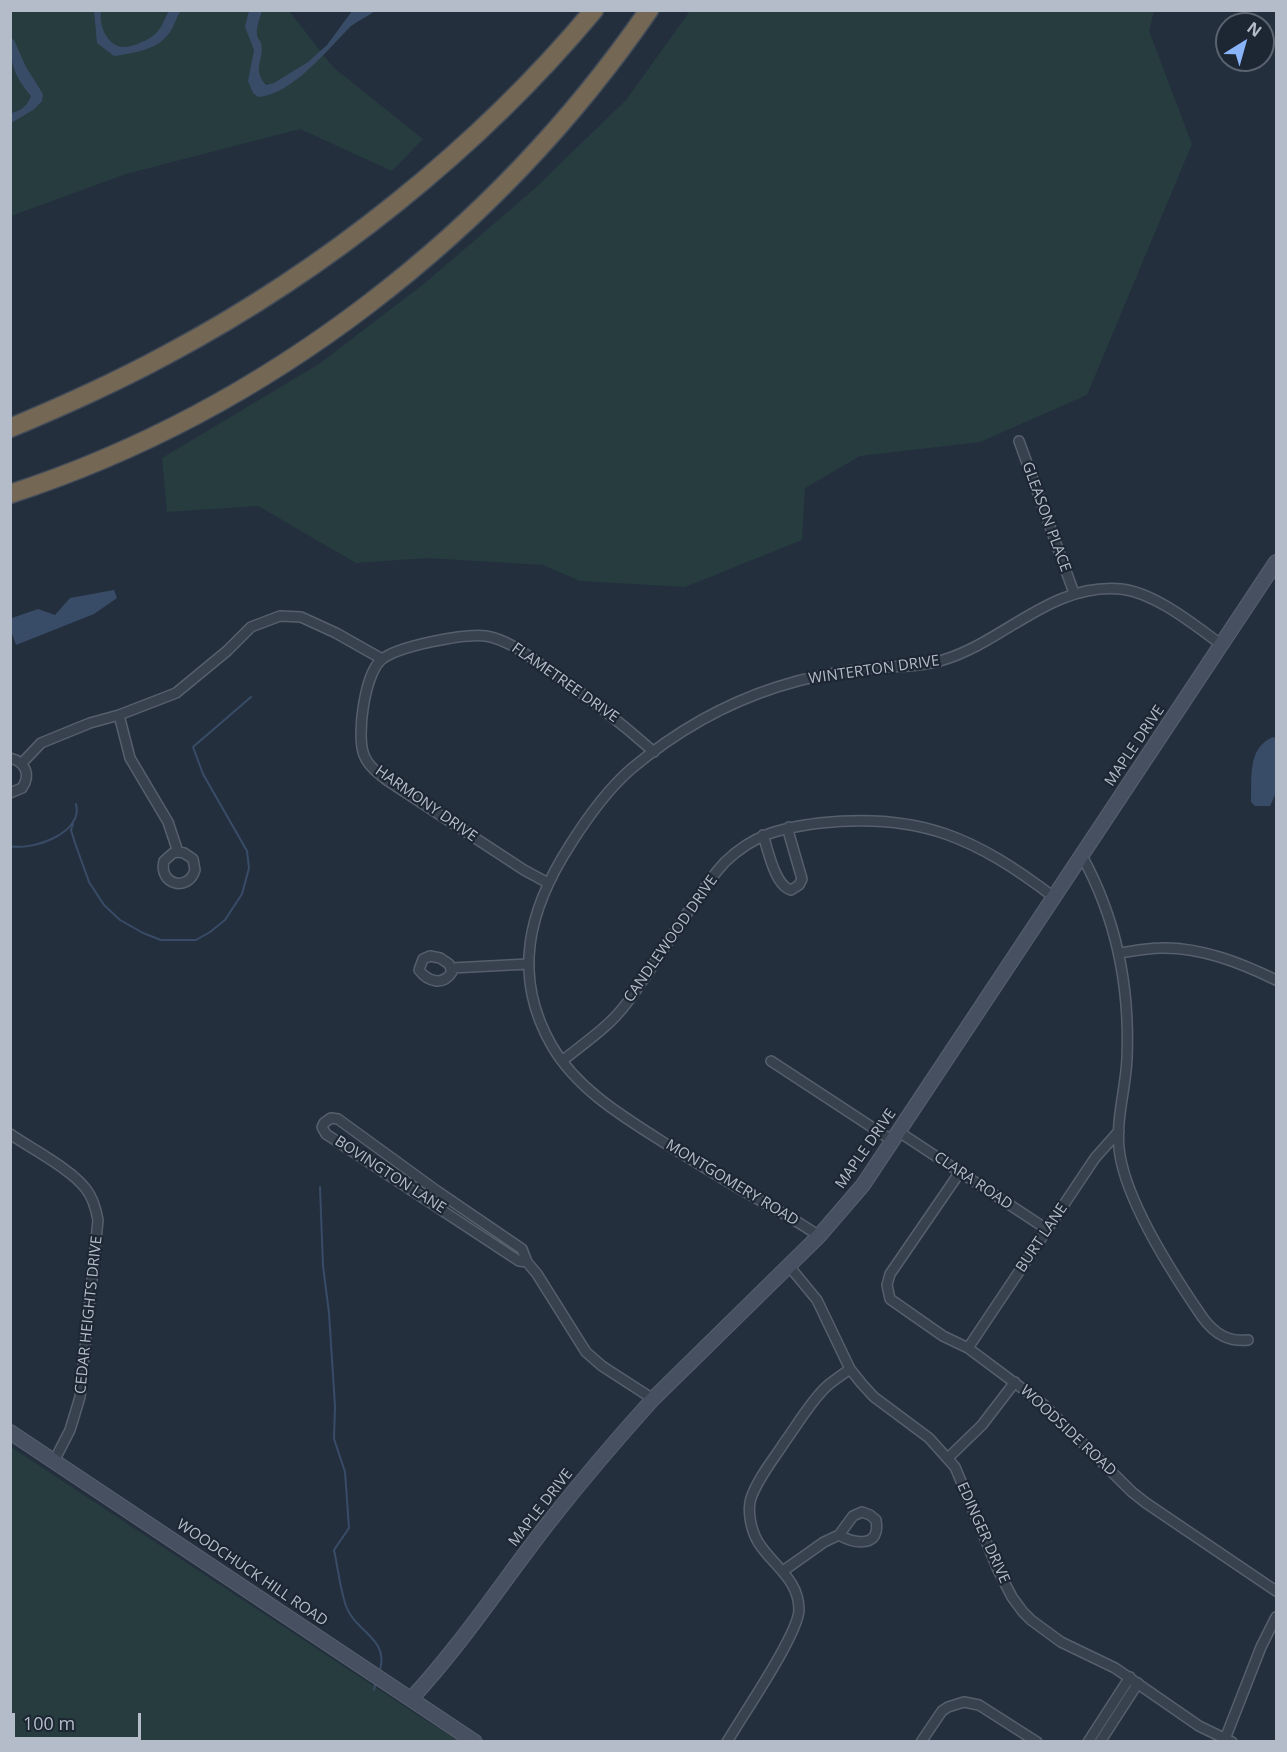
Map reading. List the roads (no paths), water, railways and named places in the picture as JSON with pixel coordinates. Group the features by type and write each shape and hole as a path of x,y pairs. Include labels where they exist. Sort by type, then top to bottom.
{"highway":[{"path":"10,428 64,406 168,354 248,307 327,255 394,205 513,100 594,10"},
{"path":"10,494 112,455 209,407 266,375 369,304 431,254 525,164 582,100 649,10"}],"street":[{"name":"GLEASON PLACE","path":"1019,441 1074,593"},
{"name":"MAPLE DRIVE","path":"411,1699 460,1641 550,1521 653,1399 819,1236 863,1185 1276,562"},
{"name":"WINTERTON DRIVE","path":"644,1130 602,1102 580,1083 562,1061 551,1044 538,1013 530,984 528,964 534,923 548,883 581,827 629,771 701,720 767,691 822,675 916,666 942,661 988,639 1051,602 1092,589 1131,591 1152,599 1222,645"},
{"path":"22,763 41,743 176,693 227,651 250,627 280,615 301,617 336,633 382,659"},
{"name":"FLAMETREE DRIVE","path":"382,659 388,654 464,636 487,636 506,642 587,696 615,717 654,752"},
{"name":"HARMONY DRIVE","path":"382,659 372,673 361,726 360,745 373,769 388,782 524,870 548,883"},
{"path":"119,715 130,758 168,822 178,852"},
{"path":"10,758 22,763 27,774 25,783 17,792 10,793"},
{"name":"CANDLEWOOD DRIVE","path":"562,1061 612,1022 724,863 743,846 763,835 789,827 848,821 883,821 923,826 983,849 1054,898"},
{"path":"763,835 777,878 784,887 791,890 799,885 802,879 789,827"},
{"path":"1082,856 1111,920 1120,952 1124,984 1127,1057 1119,1131 1123,1169 1136,1203 1184,1292 1210,1327 1225,1338 1234,1341 1248,1340"},
{"path":"1120,952 1163,948 1189,951 1221,957 1276,980"},
{"path":"452,968 528,964"},
{"name":"CLARA ROAD","path":"771,1061 960,1172 1048,1230"},
{"name":"BOVINGTON LANE","path":"527,1262 519,1261 326,1134 322,1127 324,1123 331,1118 338,1119 522,1249 527,1262 586,1352 602,1366 653,1399"},
{"name":"MONTGOMERY ROAD","path":"644,1130 737,1187 789,1215 819,1236"},
{"name":"BURT LANE","path":"968,1348 1095,1158 1119,1131"},
{"name":"CEDAR HEIGHTS DRIVE","path":"10,1134 80,1183 94,1202 99,1220 80,1397 70,1430 54,1461"},
{"name":"WOODSIDE ROAD","path":"960,1172 890,1274 887,1285 890,1299 943,1336 968,1348 1015,1382 1043,1404 1132,1492 1276,1591"},
{"path":"459,1221 466,1211"},
{"name":"EDINGER DRIVE","path":"789,1266 817,1300 850,1369 874,1397 929,1438 955,1467 998,1570 1023,1612 1061,1642 1115,1668 1180,1714 1229,1740"},
{"path":"727,1742 792,1633 798,1619 798,1596 791,1582 758,1542 753,1531 750,1500 758,1481 812,1402 826,1387 850,1369"},
{"path":"948,1458 982,1425 1015,1382"},
{"name":"WOODCHUCK HILL ROAD","path":"10,1432 475,1742"},
{"path":"783,1570 839,1534"},
{"path":"1229,1740 1261,1647 1276,1617"},
{"path":"1088,1742 1134,1680"},
{"path":"1100,1742 1134,1680"},
{"path":"921,1742 942,1711 964,1702 979,1705 1037,1742"}],"water":[{"path":"94,11 101,11 101,22 108,38 117,45 126,47 144,41 157,33 169,11 181,11 170,32 159,43 145,50 114,56 97,43"},
{"path":"249,11 262,11 257,31 262,49 259,74 266,85 274,83 308,62 327,45 352,11 375,11 351,26 321,58 297,79 271,94 258,97 253,93 248,81 254,50 245,27"},
{"path":"11,38 43,94 42,101 33,110 11,123 11,113 23,108 31,96 14,69"},
{"path":"114,590 117,598 94,614 16,645 11,631 12,618 38,609 55,615 70,598"},
{"path":"1273,737 1276,738 1276,793 1270,806 1255,806 1251,802 1255,756 1259,748"}],"waterway":[{"path":"73,824 71,830 89,882 104,905 120,920 161,940 196,940 210,932 225,920 242,894 249,868 247,851 203,774 193,747 251,697"},
{"path":"10,846 31,846 54,838 72,824 76,814 76,804"},
{"path":"320,1187 323,1266 329,1313 335,1406 334,1439 345,1472 349,1528 334,1550 346,1606 350,1615 380,1650 380,1670"},
{"path":"374,1690 375,1685"}]}
